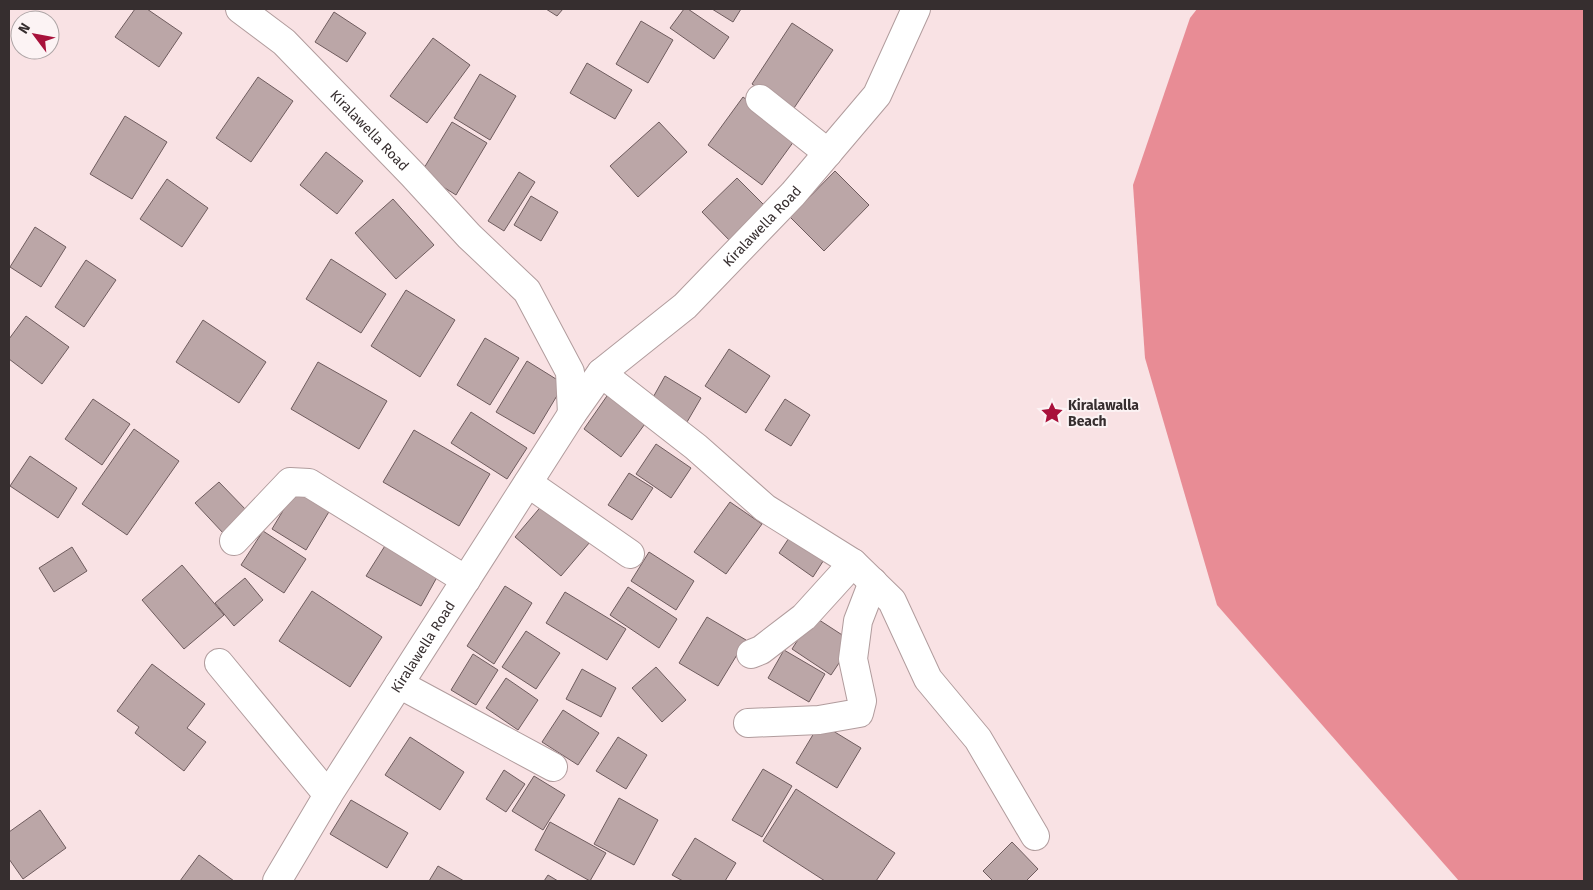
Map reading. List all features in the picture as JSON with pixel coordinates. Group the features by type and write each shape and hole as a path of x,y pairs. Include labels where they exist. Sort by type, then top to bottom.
{"street":[{"name":"Kiralawella Road","path":"240,9 284,42 469,236 527,291 570,372 572,414"},
{"name":"Kiralawella Road","path":"277,881 328,795 572,414 601,373 685,306 793,194 877,95 916,9"},
{"path":"760,100 828,153"},
{"path":"601,373 696,447 765,508 853,563 892,601 928,679 978,739 1036,836"},
{"path":"234,541 290,482 309,483 466,580"},
{"path":"528,483 630,554"},
{"path":"751,654 761,650 804,616 853,563"},
{"path":"748,723 819,720 859,713 862,701 853,659 858,621 873,582"},
{"path":"220,663 328,795"},
{"path":"399,684 553,767"}],"shaded area":[{"path":"1197,9 1584,9 1584,881 1459,881 1217,605 1145,358 1133,185 1190,18"}],"building":[{"path":"135,9 147,9 182,33 159,67 115,37"},
{"path":"546,9 563,9 557,16"},
{"path":"684,9 688,9 729,37 714,59 670,28"},
{"path":"712,9 741,9 733,22"},
{"path":"334,12 366,33 347,62 315,42"},
{"path":"641,21 673,40 648,83 616,64"},
{"path":"792,23 833,50 792,111 752,84"},
{"path":"433,38 470,65 427,123 390,96"},
{"path":"587,63 632,90 615,119 570,93"},
{"path":"480,74 516,96 490,140 454,118"},
{"path":"258,77 293,101 251,162 216,138"},
{"path":"743,97 797,137 762,185 708,145"},
{"path":"125,116 167,142 132,199 90,174"},
{"path":"452,122 487,143 456,195 421,173"},
{"path":"659,122 687,152 638,197 610,166"},
{"path":"326,152 363,181 337,214 300,185"},
{"path":"835,171 869,205 824,251 790,217"},
{"path":"519,172 535,182 504,231 488,221"},
{"path":"737,178 766,207 731,242 702,212"},
{"path":"167,179 208,208 182,247 140,219"},
{"path":"531,196 558,212 541,241 514,225"},
{"path":"393,199 434,245 396,279 355,233"},
{"path":"35,227 66,247 41,287 10,267"},
{"path":"331,259 386,294 361,333 306,299"},
{"path":"86,260 116,280 84,327 55,307"},
{"path":"406,290 455,320 420,377 371,346"},
{"path":"26,316 69,347 42,384 9,359 9,339"},
{"path":"203,320 266,362 239,403 176,362"},
{"path":"485,338 519,358 490,405 457,385"},
{"path":"729,349 770,376 746,413 705,386"},
{"path":"527,361 564,384 534,434 496,412"},
{"path":"318,362 387,401 359,449 291,409"},
{"path":"665,376 701,398 687,422 651,401"},
{"path":"609,393 647,421 621,457 584,429"},
{"path":"93,399 130,424 102,465 65,439"},
{"path":"785,399 810,415 791,446 765,430"},
{"path":"471,412 527,448 507,479 451,443"},
{"path":"134,429 179,461 127,535 82,504"},
{"path":"414,430 490,474 459,526 383,482"},
{"path":"656,444 691,468 671,498 636,474"},
{"path":"30,456 77,488 58,518 10,486"},
{"path":"629,473 653,488 632,520 608,505"},
{"path":"219,482 248,512 224,534 195,503"},
{"path":"296,489 330,510 306,550 272,529"},
{"path":"730,502 762,524 726,574 694,552"},
{"path":"544,503 590,542 561,576 515,537"},
{"path":"263,531 306,559 284,593 241,565"},
{"path":"793,532 827,555 813,577 779,553"},
{"path":"388,541 441,570 421,606 366,576"},
{"path":"72,547 87,571 54,592 39,568"},
{"path":"649,552 694,581 676,610 631,581"},
{"path":"182,565 224,615 184,649 142,600"},
{"path":"245,578 263,600 234,626 215,603"},
{"path":"505,586 532,603 494,664 467,646"},
{"path":"628,587 677,619 659,648 610,615"},
{"path":"312,591 382,637 350,687 279,641"},
{"path":"565,592 626,629 607,660 546,623"},
{"path":"813,616 853,642 831,675 792,649"},
{"path":"707,617 746,640 718,686 679,663"},
{"path":"526,631 560,653 536,689 502,667"},
{"path":"784,650 825,674 809,702 768,678"},
{"path":"473,654 498,670 476,705 451,690"},
{"path":"152,664 205,704 187,728 206,742 184,771 135,733 139,727 117,711"},
{"path":"656,667 686,700 662,722 632,688"},
{"path":"582,669 616,688 601,717 566,699"},
{"path":"506,678 538,700 518,730 486,708"},
{"path":"563,710 599,733 578,765 542,742"},
{"path":"820,723 861,748 837,788 796,763"},
{"path":"410,737 464,772 440,810 385,775"},
{"path":"618,737 647,755 626,789 596,771"},
{"path":"763,769 792,786 762,837 732,820"},
{"path":"504,770 525,784 506,812 486,799"},
{"path":"534,776 565,795 543,830 512,811"},
{"path":"796,789 895,853 876,881 825,881 763,841"},
{"path":"619,798 658,820 634,865 594,844"},
{"path":"351,800 408,833 387,868 330,834"},
{"path":"40,810 66,848 23,879 9,859 9,832"},
{"path":"550,822 606,853 590,881 535,850"},
{"path":"695,838 736,863 725,881 683,881 672,875"},
{"path":"1012,842 1038,869 1026,881 993,881 983,871"},
{"path":"199,855 234,881 180,881"},
{"path":"438,866 464,881 429,881"},
{"path":"548,875 558,881 544,881"}],"place":[{"name":"Kiralawalla Beach","path":"1052,413"}]}
